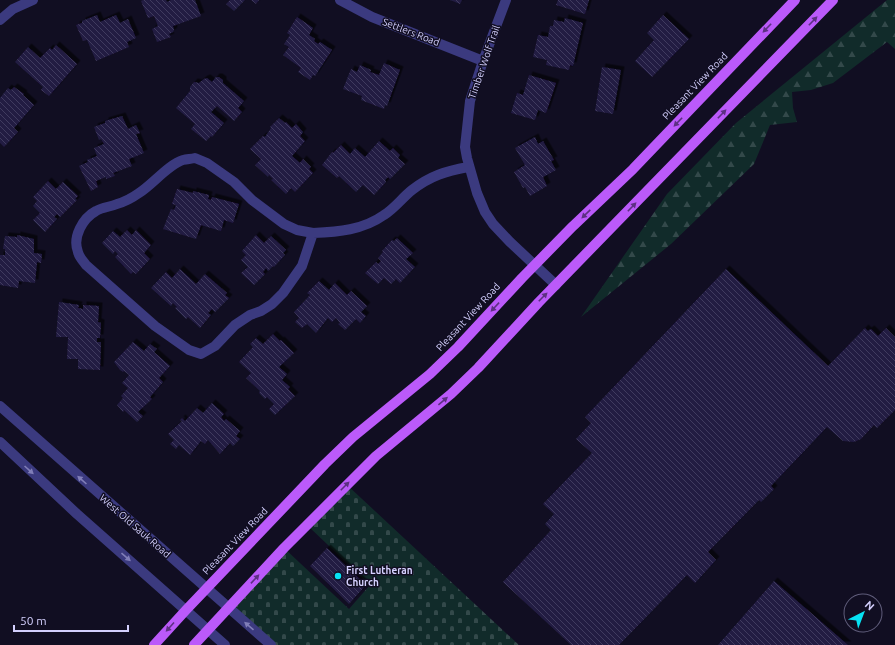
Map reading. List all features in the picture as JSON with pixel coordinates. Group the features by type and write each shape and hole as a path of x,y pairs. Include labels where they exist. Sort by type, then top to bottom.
{"main road":[{"name":"Pleasant View Road","path":"154,645 325,464 353,437 430,374 458,347 534,265 633,169 795,0"},
{"path":"194,645 288,544 347,484 376,456 451,394 833,0"}],"street":[{"path":"0,20 13,8 33,0"},
{"name":"Settlers Road","path":"340,0 372,17 483,61"},
{"name":"Timber Wolf Trail","path":"506,0 470,101 465,147 468,167 485,212 493,224 556,285"},
{"path":"313,233 302,266 283,293 267,307 250,315 236,325 216,346 201,354 189,350 155,326 86,265 78,254 75,242 87,218 96,211 116,205 135,196 145,190 182,160 195,158 207,163 234,182 252,200 284,224 296,230 313,233 339,232 354,229 367,224 384,216 411,191 432,176 451,170 468,167"},
{"name":"West Old Sauk Road","path":"0,406 271,645"},
{"path":"0,442 77,514 225,645"}],"green space":[{"path":"887,0 895,0 895,49 887,42 833,83 811,90 792,92 793,108 797,122 770,125 754,164 671,244 581,317 667,194 736,123"},
{"path":"347,485 519,645 271,645 228,608 284,548 349,609 370,585 307,525"}],"building":[{"path":"166,0 167,2 171,0 195,0 201,16 173,26 173,32 169,34 171,37 157,42 152,29 158,26 154,16 148,18 141,1"},
{"path":"230,0 245,0 234,11 226,4"},
{"path":"251,0 259,0 256,4"},
{"path":"450,0 462,0 460,4"},
{"path":"558,0 589,0 585,14 556,5"},
{"path":"97,15 100,22 116,15 120,23 128,19 136,38 127,42 129,47 96,61 87,40 83,41 76,25"},
{"path":"663,15 689,39 652,77 635,61 654,40 647,33"},
{"path":"297,17 313,28 309,35 315,39 314,41 318,44 320,42 332,50 315,76 313,75 310,80 298,72 301,68 283,55 289,47 284,44 290,35 287,33"},
{"path":"565,18 583,23 573,66 570,65 569,70 546,65 547,60 533,57 538,35 548,37 550,26 553,26 554,20 564,22"},
{"path":"56,45 77,64 49,96 41,90 43,87 15,62 28,47 40,58 50,48 52,50"},
{"path":"384,63 400,70 387,106 385,105 384,109 361,100 362,96 343,89 351,69 357,72 360,65 371,70 370,72 379,75"},
{"path":"602,67 621,70 613,114 595,111"},
{"path":"529,75 556,83 546,113 538,110 535,120 511,113 517,93 523,95"},
{"path":"216,77 223,80 223,83 244,101 238,108 242,112 234,121 217,106 211,112 224,123 212,137 211,136 206,141 191,129 195,124 176,108 190,91 190,87 194,82 199,83 207,78 212,82"},
{"path":"14,87 24,94 23,95 34,105 14,128 18,132 4,147 0,143 0,98 8,88 11,90"},
{"path":"122,116 128,129 136,125 140,133 136,134 144,153 129,159 132,166 113,173 115,176 106,179 106,177 96,181 98,187 91,191 79,166 88,162 87,160 97,156 94,148 104,144 101,139 99,140 94,127 105,123 105,121"},
{"path":"279,118 292,128 296,124 303,132 300,136 305,141 292,156 300,163 303,159 311,167 309,169 313,173 295,192 291,188 286,194 271,180 273,179 269,175 268,177 255,165 261,159 250,149 263,136 265,137 271,128 270,127"},
{"path":"535,137 538,144 543,141 554,160 551,161 556,170 543,177 547,186 530,196 525,187 523,188 514,172 525,165 515,148"},
{"path":"379,141 390,151 393,148 400,155 398,158 405,164 390,179 388,177 385,180 386,182 374,195 363,185 356,192 339,176 337,178 322,165 332,152 333,153 341,145 350,154 355,148 365,157"},
{"path":"48,181 56,189 63,182 78,196 75,199 77,200 60,217 57,214 54,217 57,219 45,232 33,220 40,213 33,206 37,201 33,197"},
{"path":"177,189 209,195 208,199 211,200 212,197 239,204 233,223 224,220 221,231 201,225 196,239 163,229 171,209 174,210 176,205 172,204"},
{"path":"127,230 132,235 136,230 151,245 144,253 150,259 136,274 133,272 131,274 115,257 118,254 115,251 113,254 102,243 113,231 120,237"},
{"path":"17,235 34,239 34,253 42,254 41,263 37,262 35,283 19,281 18,288 0,285 0,255 5,255 5,249 3,249 5,236 17,237"},
{"path":"256,235 264,243 271,236 286,250 283,253 285,255 274,267 273,266 268,271 266,268 263,272 265,274 254,285 241,273 248,267 241,260 246,255 242,251"},
{"path":"397,238 413,253 406,259 415,267 400,283 396,279 391,284 384,278 378,284 365,273 376,262 378,264 381,261 378,258 383,252 382,251 392,240 394,241"},
{"path":"180,269 196,284 205,274 227,293 225,295 229,298 215,312 212,309 208,313 211,315 200,328 188,317 186,319 175,308 177,307 173,303 171,306 151,288 166,272 172,278"},
{"path":"726,269 828,366 865,328 868,331 871,329 878,336 886,328 895,337 895,410 877,428 874,425 861,439 854,442 843,441 827,427 771,486 774,489 761,502 759,500 708,552 716,560 695,583 687,575 619,645 571,645 503,582 551,530 545,524 554,514 543,504 592,453 576,439 591,423 585,417"},
{"path":"319,281 329,290 335,283 347,295 351,291 367,306 361,312 366,316 360,323 356,319 345,330 338,324 340,323 336,318 332,322 328,318 316,333 307,324 302,328 295,322 299,318 294,312 310,295 307,293"},
{"path":"59,302 79,305 78,308 83,309 83,305 99,306 98,322 101,323 100,338 97,338 97,342 101,342 100,370 78,369 78,359 67,359 68,337 56,337"},
{"path":"273,334 294,353 279,367 287,374 282,380 290,387 288,389 295,396 275,415 269,409 274,404 267,397 265,399 259,393 260,391 246,378 251,373 239,362 253,347 250,344 256,338 263,344"},
{"path":"133,342 144,351 150,344 157,349 154,352 170,366 159,378 163,382 150,397 152,399 138,412 143,416 137,422 124,410 123,412 117,405 123,398 121,396 128,388 122,383 129,375 120,370 114,362"},
{"path":"212,403 224,414 221,417 224,421 226,419 240,431 236,436 240,439 233,446 230,443 220,454 208,440 205,444 201,441 190,455 179,445 176,449 170,444 174,440 168,434 182,421 180,420 182,418 185,421 197,408 203,413"},
{"name":"First Lutheran Church","path":"327,548 366,585 349,604 310,566"},
{"path":"774,581 848,645 718,645"}],"place":[{"name":"First Lutheran Church","path":"338,576"}]}
